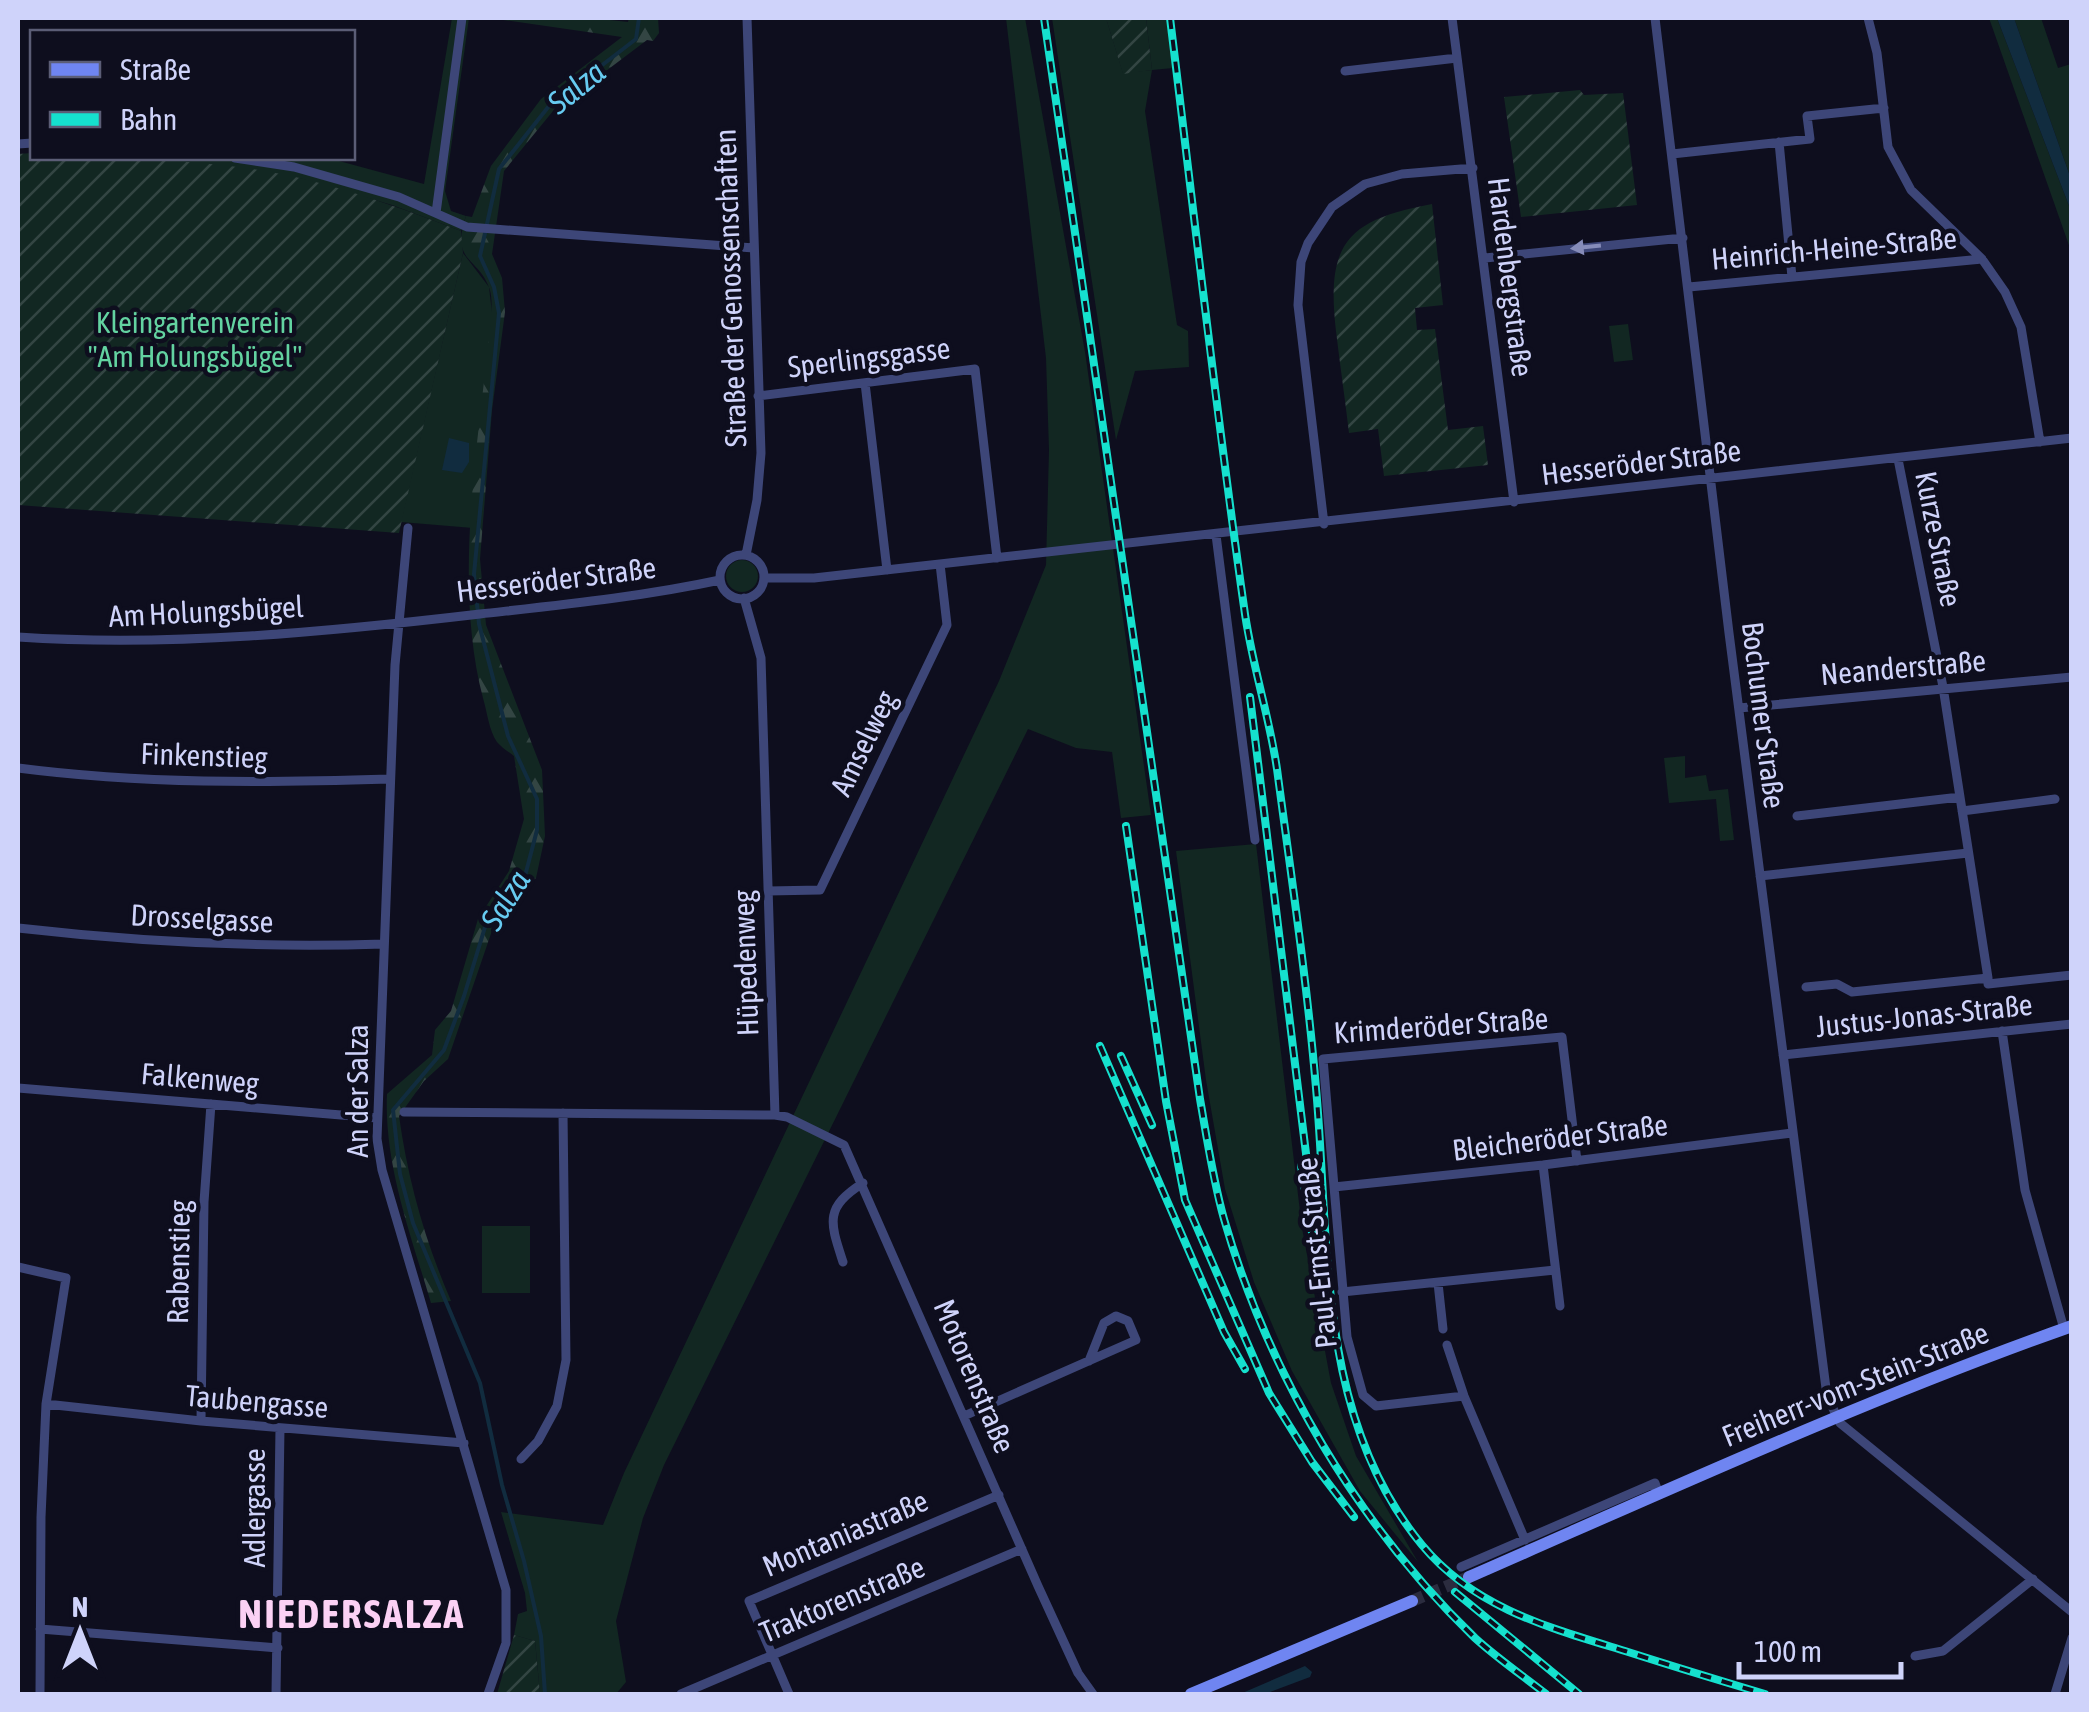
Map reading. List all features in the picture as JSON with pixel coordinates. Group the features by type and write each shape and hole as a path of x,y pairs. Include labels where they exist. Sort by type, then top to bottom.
{"main road":[{"name":"Freiherr-vom-Stein-Straße","path":"1465,1572 1659,1494 1836,1416 2068,1327"},
{"path":"1191,1694 1219,1689 1412,1602"}],"street":[{"path":"436,213 462,18"},
{"name":"Straße der Genossenschaften","path":"746,555 761,453 747,18"},
{"name":"Hardenbergstraße","path":"1452,18 1514,502"},
{"name":"Bochumer Straße","path":"1655,18 1792,1133 1827,1396 1836,1416"},
{"path":"1868,18 1877,53 1888,147 1911,190 1982,259 2005,292 2021,328 2040,442"},
{"path":"1345,71 1457,58"},
{"path":"1672,154 1810,139 1807,116 1884,108"},
{"path":"1779,142 1792,277"},
{"path":"247,160 294,167 399,197 476,228 754,248"},
{"path":"1324,524 1298,305 1300,272 1308,243 1332,207 1365,184 1402,174 1473,168"},
{"path":"1484,258 1683,238"},
{"name":"Heinrich-Heine-Straße","path":"1690,287 1982,259"},
{"name":"Sperlingsgasse","path":"758,396 976,368 997,558"},
{"path":"865,383 888,570"},
{"name":"Hesseröder Straße","path":"764,578 814,578 1216,536 2072,438"},
{"name":"Kurze Straße","path":"1898,459 1943,687 1988,978"},
{"name":"An der Salza","path":"408,528 398,624 390,779 378,1118 382,1170 506,1590 506,1643 488,1694"},
{"path":"1216,536 1254,840"},
{"path":"746,555 758,562 764,578 755,594 744,598 729,594 720,580 728,560 746,555"},
{"name":"Amselweg","path":"768,891 820,890 947,625 940,564"},
{"name":"Hesseröder Straße","path":"398,624 623,598 720,580"},
{"name":"Hüpedenweg","path":"744,598 761,658 775,1115"},
{"name":"Am Holungsbügel","path":"18,637 89,642 294,634 398,624"},
{"name":"Neanderstraße","path":"1739,708 2072,677"},
{"name":"Finkenstieg","path":"18,768 169,781 390,779"},
{"path":"1798,816 1960,797"},
{"path":"1962,811 2054,798"},
{"path":"1760,876 1968,852"},
{"name":"Drosselgasse","path":"18,928 176,944 384,944"},
{"name":"Justus-Jonas-Straße","path":"1806,987 1837,984 1852,992 1988,978 1988,984 2072,975"},
{"name":"Justus-Jonas-Straße","path":"1782,1055 2072,1024"},
{"path":"2002,1032 2025,1190 2068,1327"},
{"name":"Krimderöder Straße","path":"1323,1059 1562,1037 1577,1161"},
{"name":"Paul-Ernst-Straße","path":"1323,1059 1347,1337 1362,1395 1376,1406 1464,1396"},
{"name":"Falkenweg","path":"18,1088 378,1118"},
{"name":"Rabenstieg","path":"201,1421 204,1202 211,1104"},
{"path":"404,1112 775,1115"},
{"path":"521,1459 538,1442 557,1406 566,1360 562,1113"},
{"name":"Motorenstraße","path":"775,1115 787,1117 844,1146 1078,1673 1093,1694"},
{"name":"Bleicheröder Straße","path":"1334,1187 1792,1133"},
{"path":"1543,1165 1560,1306"},
{"path":"843,1262 834,1234 833,1212 842,1196 863,1183"},
{"path":"18,1268 66,1278 46,1404 40,1694"},
{"path":"1342,1292 1555,1270"},
{"path":"1438,1283 1443,1328"},
{"path":"964,1416 1090,1361 1136,1340 1128,1321 1116,1316 1104,1323 1090,1361"},
{"path":"1447,1345 1464,1396 1525,1540"},
{"name":"Taubengasse","path":"46,1404 464,1443"},
{"path":"1836,1416 1840,1424 2072,1612"},
{"name":"Adlergasse","path":"276,1694 280,1428"},
{"name":"Freiherr-vom-Stein-Straße","path":"1465,1572 1525,1540 1655,1483 1659,1494"},
{"name":"Montaniastraße","path":"789,1694 749,1601 999,1495"},
{"name":"Traktorenstraße","path":"681,1694 1022,1549"},
{"path":"1915,1656 1943,1651 2033,1579"},
{"path":"40,1629 278,1648"},
{"path":"2055,1694 2072,1638"}],"green space":[{"path":"452,18 469,18 445,191 451,211 466,216 461,231 392,205 299,178 163,160 335,160 424,184"},
{"path":"490,18 628,22 629,18 658,18 659,33 553,111 504,171 492,254 502,278 505,312 492,410 480,559 486,625 542,770 545,836 536,878 496,919 448,1059 424,1081 399,1116 419,1210 451,1301 431,1303 394,1173 387,1094 432,1055 435,1030 451,1011 478,919 509,871 524,819 514,756 492,732 474,654 469,562 471,514 492,304 485,279 464,252 462,232 466,216 472,217 491,166 541,99 622,37"},
{"path":"1006,18 1025,18 1085,352 1151,815 1121,818 1112,752 1076,748 1028,729 664,1465 643,1518 616,1621 626,1682 616,1694 540,1694 535,1641 514,1635 518,1614 527,1611 501,1512 603,1525 624,1473 999,681 1046,565 1046,358"},
{"path":"1052,18 1106,18 1123,73 1152,70 1145,111 1177,325 1188,331 1189,367 1135,371 1116,440"},
{"path":"1106,18 1146,18 1152,70 1123,74"},
{"path":"1146,18 1166,18 1173,68 1152,70"},
{"path":"1989,18 1997,18 2071,211 2071,251"},
{"path":"2014,18 2041,18 2058,68 2071,64 2071,179"},
{"path":"1580,90 1584,95 1623,93 1637,205 1521,217 1504,97"},
{"name":"Kleingartenverein \"Am Holungsbügel\"","path":"30,153 30,160 167,160 267,171 341,189 461,231 463,253 399,533 18,505 18,154"},
{"path":"1432,204 1443,305 1415,308 1417,330 1435,329 1448,430 1483,426 1488,465 1384,476 1378,429 1349,433 1336,331 1335,277 1339,257 1361,228 1379,218"},
{"path":"463,253 489,287 492,313 473,528 401,522"},
{"path":"1628,324 1633,360 1614,362 1609,326"},
{"path":"742,560 753,565 758,576 753,587 742,592 731,587 726,576 731,565"},
{"path":"1685,756 1685,778 1706,775 1709,791 1728,789 1734,840 1720,841 1716,799 1669,803 1664,758"},
{"path":"1256,844 1302,1228 1331,1383 1356,1456 1418,1562 1360,1491 1292,1371 1254,1282 1225,1189 1206,1080 1176,851"},
{"path":"482,1226 530,1226 530,1293 482,1293"},
{"path":"514,1635 535,1641 540,1694 497,1694"}],"water":[{"path":"1997,18 2014,18 2071,179 2071,211"},
{"path":"449,438 469,443 469,462 462,473 442,470"},
{"path":"1305,1666 1312,1672 1310,1677 1265,1694 1240,1694"}],"waterway":[{"name":"Salza","path":"545,1694 541,1636 480,1383 413,1223 400,1174 393,1110 444,1050 489,914 525,876 537,830 537,799 508,736 479,624 474,574 499,313 494,287 480,256 499,169 549,106 636,39 639,18"}],"tunnel":[{"path":"1412,1601 1469,1577"}],"railway":[{"path":"1044,18 1200,1099 1224,1219 1243,1277 1292,1390 1356,1497 1432,1594 1475,1638 1546,1694"},
{"path":"1170,18 1244,607 1277,769 1303,968 1334,1326 1363,1441 1388,1495 1422,1545 1465,1585 1515,1613 1569,1634 1765,1694"},
{"path":"1250,697 1309,1178"},
{"path":"1126,826 1166,1101 1185,1200 1269,1393 1312,1462 1354,1517"},
{"path":"1100,1046 1224,1332 1245,1369"},
{"path":"1121,1056 1152,1125"},
{"path":"1301,1166 1318,1269"},
{"path":"1455,1592 1579,1694"}],"district":[{"name":"NIEDERSALZA","path":"352,1613"}]}
